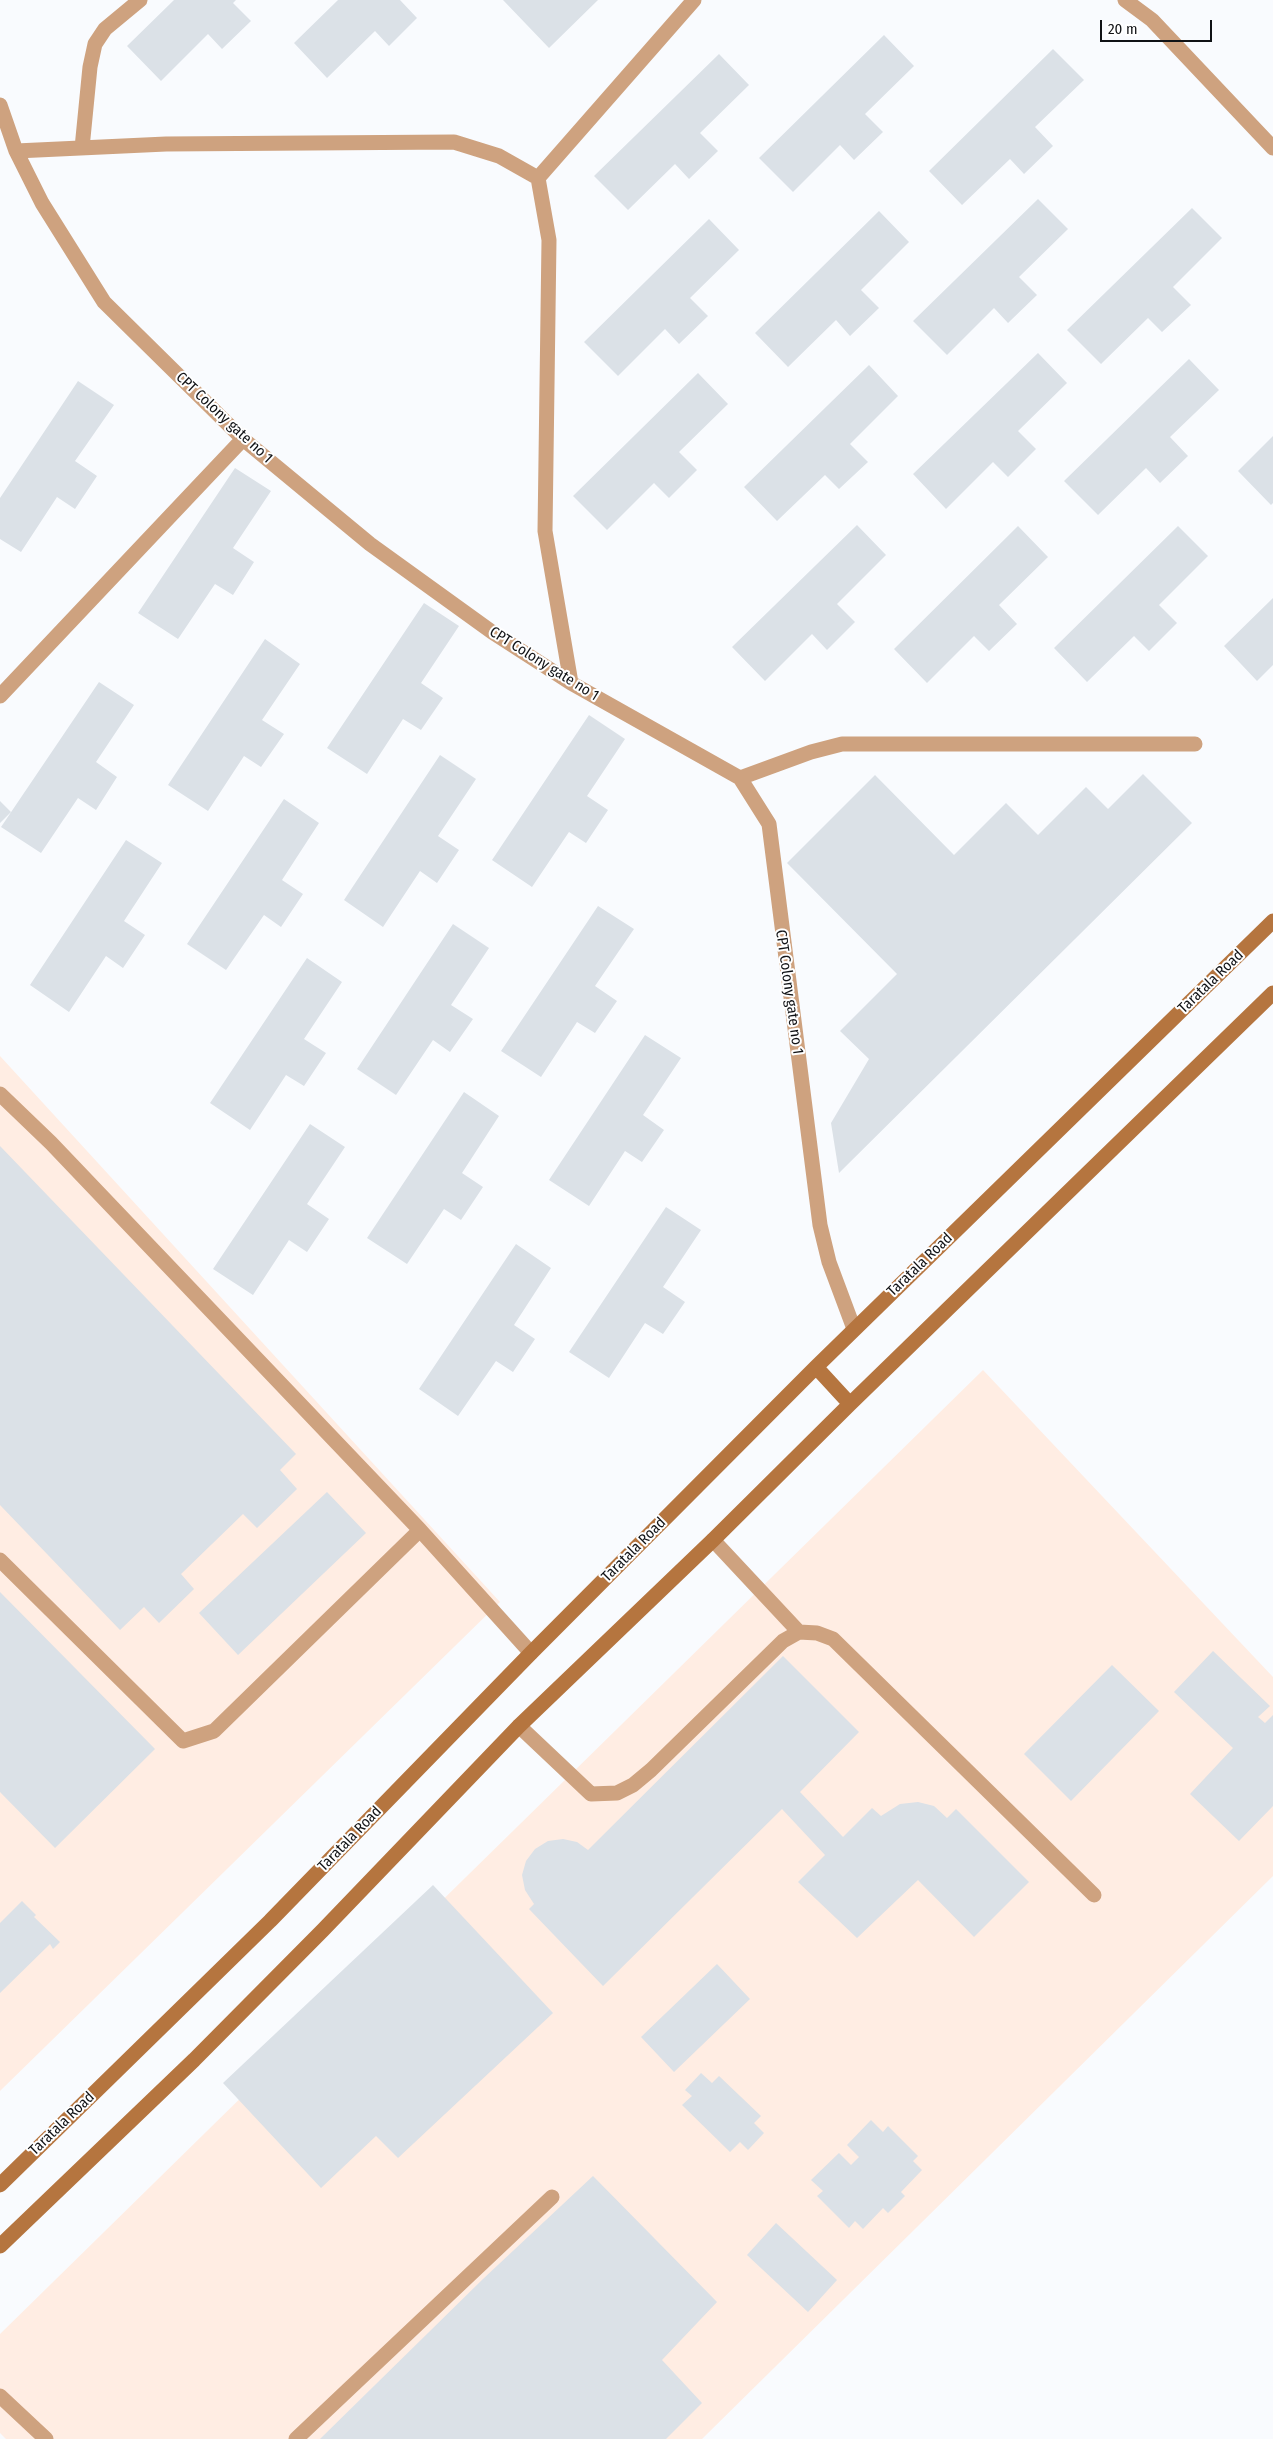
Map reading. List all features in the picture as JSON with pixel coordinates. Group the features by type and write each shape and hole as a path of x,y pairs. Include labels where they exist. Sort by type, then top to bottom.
{"main road":[{"name":"Taratala Road","path":"0,2185 270,1921 531,1653 854,1329 1273,921"},
{"path":"0,2246 194,2060 316,1937 519,1726 713,1540 850,1404 1273,993"},
{"path":"816,1367 850,1404"}],"street":[{"path":"82,148 90,68 95,44 105,29 140,0"},
{"path":"538,178 694,0"},
{"path":"1125,0 1152,20 1273,148"},
{"name":"CPT Colony gate no 1","path":"0,105 16,152 42,203 104,302 243,439 370,544 492,632 571,683 740,778 769,824 820,1225 829,1262 854,1329"},
{"path":"16,152 166,144 454,142 499,156 538,178 550,240 545,531 571,683"},
{"path":"0,696 243,439"},
{"path":"740,778 810,752 842,744 1195,744"},
{"path":"0,1094 64,1158 420,1530 531,1653"},
{"path":"0,1560 183,1741 214,1731 420,1530"},
{"path":"713,1540 799,1632"},
{"path":"519,1726 591,1794 617,1793 633,1785 651,1770 782,1641 799,1632 817,1633 832,1639 1094,1895"},
{"path":"296,2439 552,2197"},
{"path":"0,2396 46,2439"}],"shaded area":[{"path":"0,1056 500,1602 0,2091"},
{"path":"983,1370 1273,1677 1273,1876 702,2439 6,2439 0,2433 0,2334"}],"building":[{"path":"174,0 236,0 233,3 251,21 222,49 208,34 161,81 127,46"},
{"path":"338,0 400,0 417,18 389,46 375,31 327,78 294,43"},
{"path":"503,0 598,0 549,48"},
{"path":"884,35 914,66 865,114 883,132 854,160 840,145 793,192 759,158"},
{"path":"1053,49 1084,80 1035,127 1053,146 1024,174 1010,159 962,205 929,171"},
{"path":"719,54 749,85 700,133 718,151 689,179 675,164 628,210 594,176"},
{"path":"1038,199 1068,229 1019,277 1037,295 1008,323 994,308 947,355 913,321"},
{"path":"1192,208 1222,238 1173,287 1191,305 1162,332 1148,318 1101,364 1067,330"},
{"path":"879,211 909,242 861,290 879,308 850,336 836,320 788,367 755,333"},
{"path":"709,219 739,250 690,298 708,316 679,344 665,329 618,376 584,342"},
{"path":"1038,353 1067,383 1018,431 1036,449 1008,477 993,462 946,509 913,474"},
{"path":"1189,359 1219,390 1170,437 1188,456 1160,483 1146,468 1098,515 1064,481"},
{"path":"869,365 898,396 850,444 868,462 839,489 825,475 777,521 744,487"},
{"path":"698,373 728,404 679,452 697,470 669,498 654,483 607,530 573,496"},
{"path":"78,381 114,405 75,461 97,476 75,509 57,497 21,552 0,539 0,498"},
{"path":"1273,436 1273,503 1271,505 1238,471"},
{"path":"235,468 271,491 233,548 254,562 233,595 215,584 178,639 138,613"},
{"path":"857,525 886,555 837,604 855,622 827,650 812,634 765,681 732,647"},
{"path":"1018,526 1048,557 999,605 1017,624 989,651 974,636 927,683 894,649"},
{"path":"1178,526 1208,556 1159,605 1177,623 1149,651 1134,636 1087,682 1054,648"},
{"path":"1273,598 1273,665 1257,681 1224,646"},
{"path":"424,603 459,626 421,683 443,698 421,730 403,719 367,774 327,748"},
{"path":"265,639 300,664 262,720 284,734 261,767 244,756 208,811 168,785"},
{"path":"99,682 134,705 96,762 117,777 96,810 78,798 41,853 1,827"},
{"path":"589,715 625,739 587,796 608,810 586,843 569,832 532,887 492,860"},
{"path":"440,755 476,779 438,836 459,850 437,883 420,871 383,927 344,900"},
{"path":"1143,774 1192,823 839,1173 831,1123 869,1059 840,1031 897,974 787,863 875,775 954,855 1006,803 1038,835 1086,787 1108,809"},
{"path":"284,799 319,823 282,880 303,894 281,927 264,915 226,970 187,944"},
{"path":"0,801 11,812 0,823"},
{"path":"126,840 162,863 124,921 145,935 123,968 106,956 69,1012 30,985"},
{"path":"598,906 634,929 595,986 617,1001 595,1033 577,1022 541,1077 501,1051"},
{"path":"453,924 489,948 451,1005 473,1019 450,1052 433,1040 396,1095 357,1069"},
{"path":"307,958 342,982 304,1039 326,1053 304,1086 286,1075 250,1130 210,1103"},
{"path":"645,1035 681,1058 643,1115 664,1130 642,1162 625,1151 589,1206 549,1180"},
{"path":"464,1092 499,1116 462,1173 483,1187 461,1220 444,1209 407,1264 367,1238"},
{"path":"310,1124 345,1147 307,1204 329,1219 307,1252 289,1240 253,1295 213,1269"},
{"path":"0,1146 296,1454 280,1470 297,1489 257,1528 243,1514 181,1574 194,1589 159,1623 144,1607 120,1630 0,1505"},
{"path":"666,1207 701,1230 663,1287 685,1302 663,1334 645,1323 609,1378 569,1352"},
{"path":"516,1244 551,1268 514,1325 535,1339 513,1372 496,1361 458,1416 419,1389"},
{"path":"327,1492 366,1533 238,1655 199,1613"},
{"path":"0,1592 155,1749 55,1848 0,1792"},
{"path":"1213,1651 1270,1706 1258,1717 1265,1723 1273,1715 1273,1806 1239,1841 1190,1794 1233,1748 1174,1692"},
{"path":"783,1656 859,1732 800,1792 843,1837 872,1808 881,1816 900,1804 918,1802 934,1806 947,1818 956,1809 1029,1882 974,1937 918,1880 857,1938 798,1882 825,1855 782,1809 603,1986 529,1909 534,1904 525,1890 522,1875 526,1861 535,1849 548,1841 563,1839 577,1842 588,1850"},
{"path":"1112,1665 1159,1711 1071,1801 1024,1754"},
{"path":"433,1885 553,2013 398,2158 376,2136 321,2188 223,2083"},
{"path":"22,1901 36,1915 34,1917 60,1942 53,1949 50,1944 0,1993 0,1923"},
{"path":"717,1964 750,1999 674,2072 641,2037"},
{"path":"701,2073 712,2083 719,2076 761,2116 754,2123 764,2133 748,2150 740,2142 730,2152 682,2105 692,2096 685,2090"},
{"path":"871,2120 883,2132 888,2126 918,2156 913,2161 922,2170 901,2192 905,2196 888,2213 883,2208 863,2229 855,2221 849,2228 817,2196 823,2191 811,2180 839,2153 851,2165 859,2157 847,2145"},
{"path":"593,2176 717,2302 662,2360 702,2403 666,2439 320,2439 483,2279"},
{"path":"776,2223 837,2280 808,2312 747,2255"}]}
